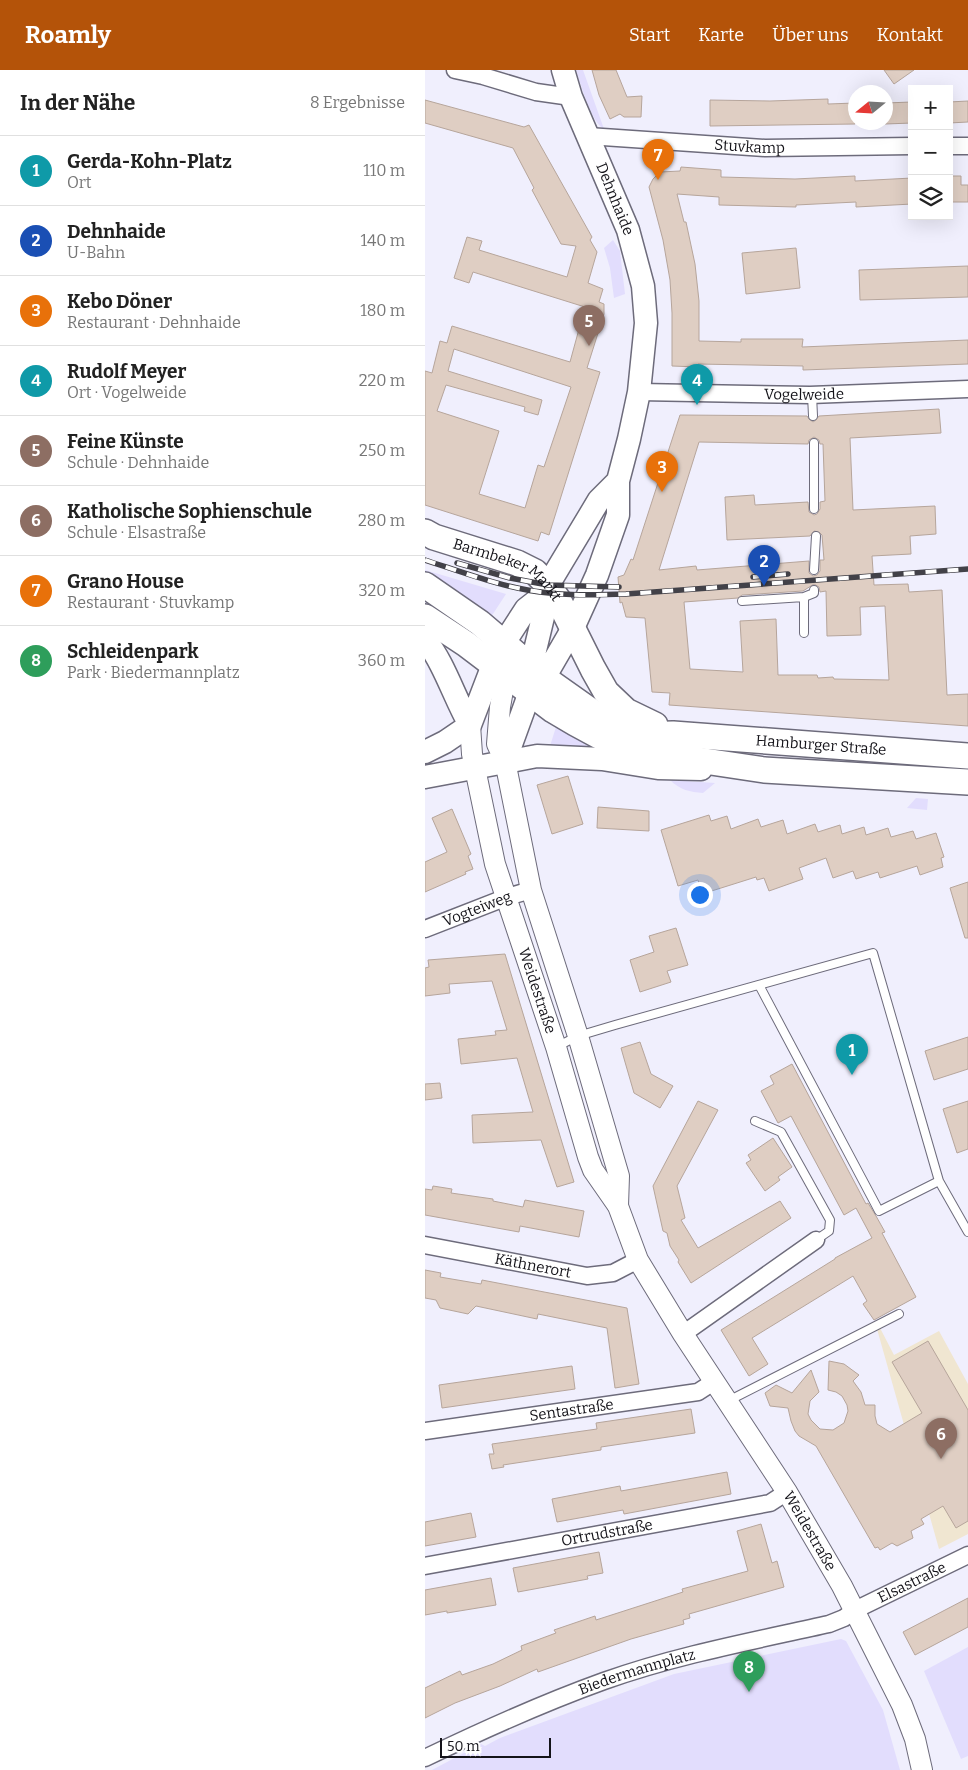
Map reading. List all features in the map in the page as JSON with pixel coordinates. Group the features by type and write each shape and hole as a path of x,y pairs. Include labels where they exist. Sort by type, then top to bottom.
{"main road":[{"name":"Dehnhaide","path":"535,679 573,628 597,575 617,515 618,481 639,392 646,323 643,286 628,230 571,97 563,70"},
{"path":"425,752 445,742 470,725 526,609 546,590 599,500 618,481"},
{"name":"Barmbeker Markt","path":"428,536 517,563 535,572 573,628"},
{"path":"425,585 480,623 501,661"},
{"path":"505,761 535,679 546,590"},
{"path":"425,617 466,644 535,679"},
{"name":"Hamburger Straße","path":"573,628 606,692 627,711 673,734"},
{"path":"425,639 447,676 470,725"},
{"name":"Hamburger Straße","path":"535,679 602,719 639,735 673,734 968,756"},
{"name":"Hamburger Straße","path":"535,679 553,710 599,736 651,752 764,770"},
{"name":"Hamburger Straße","path":"425,777 537,756 601,759 658,768 764,770 968,782"}],"street":[{"path":"455,70 483,76 536,92 571,97"},
{"name":"Stuvkamp","path":"589,136 765,148 908,146"},
{"path":"953,146 968,146"},
{"name":"Vogelweide","path":"639,392 812,395 968,389"},
{"name":"Weidestraße","path":"501,661 497,744 505,761 531,890 578,1036 619,1176 618,1206"},
{"path":"470,725 475,767"},
{"name":"Weidestraße","path":"475,767 495,864 556,1047 593,1170 618,1206 638,1260 683,1334 787,1492 855,1610 903,1705 915,1739 922,1770"},
{"name":"Vogteiweg","path":"425,929 507,897 531,890"},
{"path":"683,1334 816,1240"},
{"name":"Käthnerort","path":"425,1245 587,1276 613,1274 638,1260"},
{"name":"Sentastraße","path":"425,1431 698,1392 715,1381"},
{"name":"Ortrudstraße","path":"425,1566 770,1503 787,1492"},
{"name":"Elsastraße","path":"855,1610 968,1555"},
{"name":"Biedermannplatz","path":"425,1758 489,1728 603,1682 718,1647 829,1624 844,1618 855,1610"},
{"name":"Weidestraße","path":"915,1739 936,1770"}],"lane":[{"path":"812,395 813,416"},
{"path":"813,443 814,509"},
{"path":"815,570 816,536"},
{"path":"742,601 804,597 814,593 814,590"},
{"path":"804,597 804,633"},
{"path":"556,1047 578,1036 873,954 939,1181 968,1232"},
{"path":"759,985 879,1210 939,1181"},
{"path":"755,1121 781,1132 830,1220 831,1226 829,1231 816,1240"},
{"path":"728,1401 899,1314"}],"shaded area":[{"path":"576,70 583,70 604,129 599,125 591,111"},
{"path":"613,240 620,251 625,294 614,298 610,268 604,248"},
{"path":"425,570 506,594 489,620 425,579"},
{"path":"556,727 597,746 597,750 550,746"},
{"path":"670,780 715,783 703,793 685,790"},
{"path":"916,798 928,799 927,810 907,808"},
{"path":"880,1328 894,1355 939,1331 968,1384 968,1534 939,1549 877,1329"},
{"path":"841,1639 846,1641 883,1710 900,1770 432,1770 481,1744 485,1746 500,1738 674,1674"},
{"path":"968,1647 968,1756 961,1759 924,1671"}],"building":[{"path":"592,70 616,70 627,97 642,96 641,117 624,117 620,114 610,119 599,95"},
{"path":"884,70 914,70 894,84"},
{"path":"828,99 828,104 848,103 848,124 710,126 710,100 770,101"},
{"path":"425,100 524,127 529,125 592,237 590,240 597,252 588,283 603,289 599,302 604,304 604,314 587,368 600,372 549,535 541,532 538,541 425,505 425,371 432,373 440,341 447,343 452,326 570,362 585,307 473,272 469,283 454,278 467,237 482,241 479,250 567,277 576,246 561,244 532,190 534,188 513,148 425,123","holes":["454,349 571,387 544,467 538,465 525,508 479,494 499,431 437,411 446,385 525,407 524,411 538,415 542,400 448,371"]},
{"path":"968,101 968,122 953,123 953,102"},
{"path":"908,102 908,123 893,124 893,103"},
{"path":"681,167 721,170 721,177 795,179 855,176 855,181 908,178 908,204 856,207 856,202 796,205 796,207 719,205 719,197 677,194 684,222 686,222 695,264 699,301 699,341 741,342 741,339 803,339 802,347 968,340 968,364 803,370 803,366 698,364 698,367 672,366 670,280 663,240 649,187 653,179 660,172 680,171"},
{"path":"953,176 961,176 961,185 968,185 968,202 953,202"},
{"path":"796,248 800,288 746,294 742,253"},
{"path":"968,266 968,297 860,300 859,270"},
{"path":"939,409 941,433 850,438 853,510 935,506 936,534 910,536 911,554 872,556 874,585 908,584 909,592 942,590 947,695 968,694 968,726 669,705 670,693 652,692 645,618 626,617 622,602 620,603 618,577 624,575 631,559 633,560 680,415 807,416 813,422 819,416","holes":["814,437 819,440 820,444 823,444 825,501 820,502 820,509 817,514 814,515 809,512 808,502 755,505 754,495 725,497 727,540 810,536 814,531 819,532 822,535 824,560 820,560 820,571 817,575 813,576 809,573 809,561 697,570 696,566 659,570 699,442 808,444 809,440","814,584 819,587 820,592 826,591 827,636 861,635 860,607 885,606 889,680 818,678 817,675 778,675 776,619 740,621 743,672 690,669 684,602 738,598 742,595 803,591"]},
{"path":"568,776 583,824 552,834 537,785"},
{"path":"598,807 649,811 649,831 597,828"},
{"path":"452,809 471,854 468,856 473,869 425,892 425,862 447,852 432,818"},
{"path":"709,815 711,821 727,816 731,829 758,819 761,827 783,820 787,834 815,824 818,832 840,825 842,834 864,827 866,835 888,828 891,837 913,831 916,839 936,833 944,857 941,858 943,867 920,875 917,866 880,878 878,872 856,879 853,871 833,878 826,858 799,868 803,879 769,891 764,878 757,880 756,877 702,894 698,880 678,886 661,830"},
{"path":"968,882 968,938 965,938 950,888"},
{"path":"676,928 688,965 667,971 671,982 640,992 630,960 654,952 649,936"},
{"path":"505,954 574,1182 557,1187 541,1140 473,1143 472,1115 533,1112 517,1058 461,1064 458,1039 496,1035 495,1031 507,1030 492,981 449,984 450,993 425,996 425,968 429,967 428,960"},
{"path":"968,1037 968,1069 934,1080 925,1051"},
{"path":"640,1042 651,1074 673,1086 660,1108 634,1093 621,1048"},
{"path":"792,1064 866,1204 868,1203 885,1232 882,1233 916,1297 874,1320 863,1304 867,1301 853,1276 752,1338 768,1364 749,1376 721,1330 835,1258 872,1238 856,1208 844,1215 791,1116 778,1123 761,1091 774,1084 770,1076"},
{"path":"440,1083 442,1098 425,1100 425,1084"},
{"path":"698,1101 718,1110 677,1186 685,1218 681,1220 698,1248 780,1201 791,1218 691,1283 670,1246 667,1233 663,1231 653,1186"},
{"path":"968,1101 968,1149 957,1153 943,1109"},
{"path":"773,1138 792,1167 778,1177 780,1180 765,1191 746,1163 751,1160 748,1155"},
{"path":"433,1186 452,1189 451,1193 493,1199 493,1201 523,1207 525,1200 584,1211 579,1237 520,1226 519,1232 425,1215 425,1189 432,1190"},
{"path":"425,1270 441,1273 440,1277 481,1284 482,1280 627,1308 639,1384 615,1388 607,1328 538,1314 537,1319 476,1306 468,1314 440,1308 436,1300 425,1298"},
{"path":"928,1341 968,1410 968,1521 956,1528 943,1506 921,1519 924,1524 911,1531 913,1538 897,1546 892,1543 880,1550 878,1547 875,1548 816,1446 799,1436 795,1431 788,1408 770,1406 765,1393 776,1385 792,1393 811,1370 819,1392 810,1401 808,1414 820,1429 833,1430 844,1423 848,1411 842,1396 828,1390 829,1361 844,1364 859,1375 853,1381 861,1392 865,1405 875,1405 877,1424 890,1432 922,1413 892,1362"},
{"path":"572,1366 575,1389 442,1408 439,1385"},
{"path":"691,1409 695,1433 601,1447 601,1450 503,1465 504,1467 492,1469 489,1454 494,1454 492,1444 597,1429 596,1423"},
{"path":"727,1472 731,1494 624,1514 623,1510 557,1522 552,1499 620,1486 621,1491"},
{"path":"471,1513 476,1537 425,1546 425,1522"},
{"path":"761,1524 772,1563 777,1561 784,1587 689,1614 690,1618 683,1620 684,1624 631,1639 538,1672 537,1669 500,1686 455,1703 425,1718 425,1688 460,1671 462,1675 493,1664 522,1650 521,1646 556,1633 554,1630 595,1616 596,1620 683,1592 682,1589 748,1571 737,1531"},
{"path":"599,1552 603,1573 587,1576 588,1579 518,1592 513,1568"},
{"path":"491,1578 496,1605 425,1615 425,1590"},
{"path":"968,1598 968,1627 915,1655 903,1632"}],"railway":[{"path":"425,560 517,588 577,595 626,594 968,569"},
{"path":"457,563 510,578 548,585 619,587"},
{"path":"753,577 788,574"}],"place":[{"name":"Grano House","path":"658,180"},
{"name":"Feine Künste","path":"589,346"},
{"name":"Rudolf Meyer","path":"697,405"},
{"name":"Kebo Döner","path":"662,492"},
{"name":"Dehnhaide","path":"764,586"},
{"name":"Gerda-Kohn-Platz","path":"852,1075"},
{"name":"Katholische Sophienschule","path":"941,1459"},
{"name":"Schleidenpark","path":"749,1692"}]}
